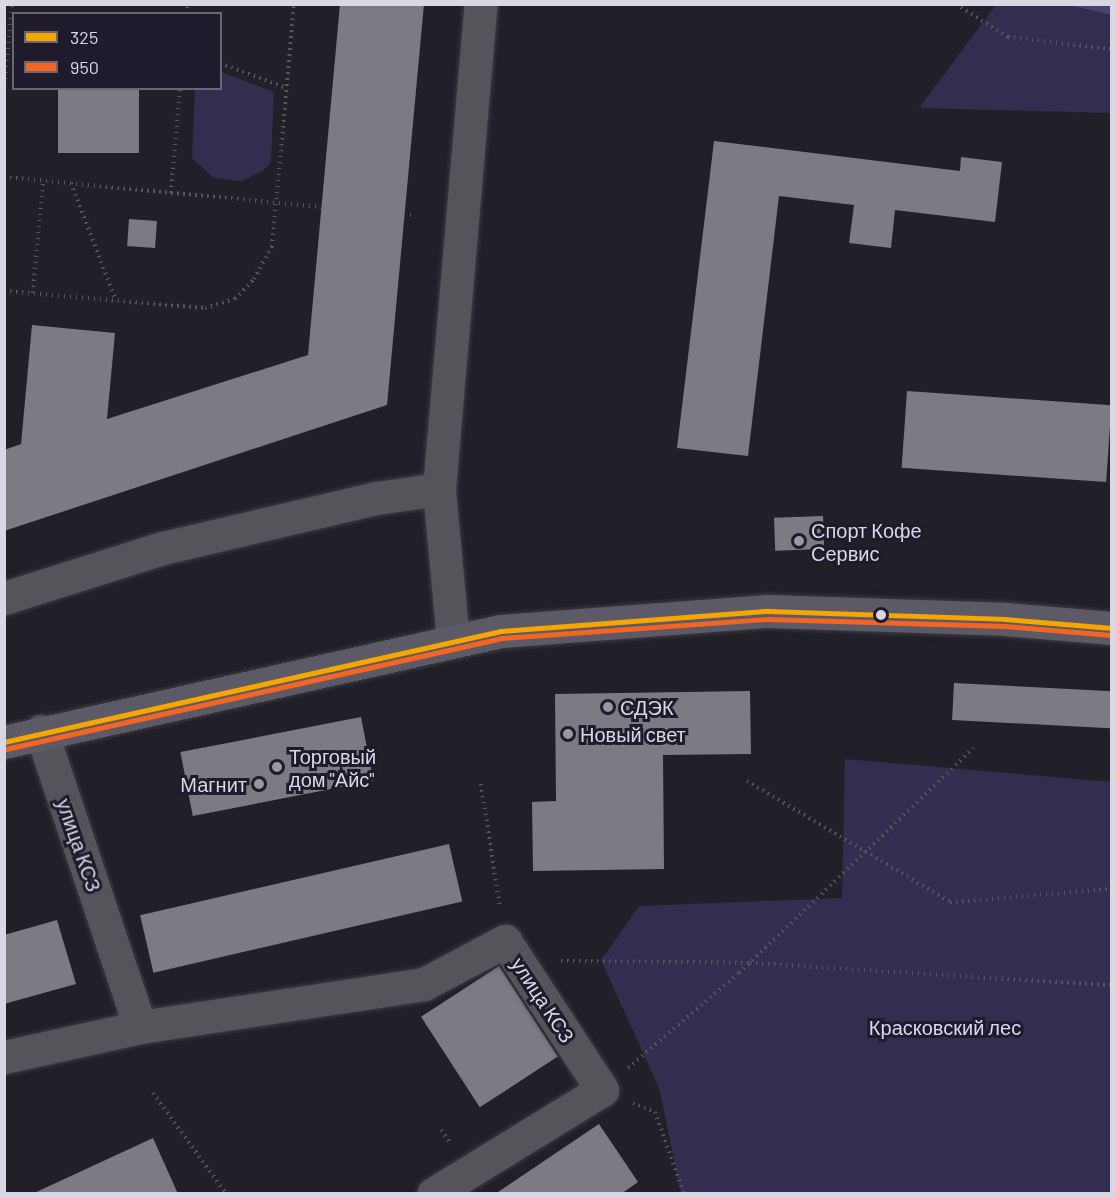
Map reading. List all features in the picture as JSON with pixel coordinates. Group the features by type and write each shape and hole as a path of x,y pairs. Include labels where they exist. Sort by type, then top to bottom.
{"main road":[{"path":"4,742 41,731 501,631 768,611 1005,619 1112,628"}],"street":[{"path":"453,641 440,489 481,4"},
{"path":"4,598 163,548 377,498 440,489"},
{"name":"улица КСЗ","path":"41,731 140,1026"},
{"name":"улица КСЗ","path":"4,1057 140,1026 424,984 512,951 602,1090"},
{"path":"433,1194 602,1090"}],"path":[{"path":"4,91 7,35 12,4"},
{"path":"4,291 205,308 235,299 266,263 276,202 294,4"},
{"path":"956,4 1008,37 1112,49"},
{"path":"222,64 286,88"},
{"path":"171,193 180,90"},
{"path":"4,177 322,207"},
{"path":"33,293 43,181"},
{"path":"71,183 116,301"},
{"path":"404,214 413,215"},
{"path":"684,1194 655,1112 602,1090 750,963 974,748"},
{"path":"747,781 950,902 1112,889"},
{"path":"481,784 512,951 1112,985"},
{"path":"153,1093 226,1194"}],"green space":[{"path":"996,5 1069,5 1111,15 1111,113 919,108"},
{"path":"222,72 274,92 271,162 263,171 241,181 214,178 192,158 195,90 222,90"},
{"name":"Красковский лес","path":"845,759 1111,782 1111,1193 681,1193 659,1088 601,960 639,906 842,898"}],"shaded area":[{"path":"1069,5 1111,5 1111,15"}],"building":[{"path":"340,4 424,4 387,405 4,531 4,450 21,444 32,325 115,333 107,419 308,355"},
{"path":"58,90 139,90 139,153 58,153"},
{"path":"714,141 960,171 961,157 1002,162 995,222 895,210 891,248 849,243 854,205 779,196 748,456 677,448"},
{"path":"129,219 157,221 155,248 127,246"},
{"path":"907,391 1112,405 1106,482 902,468"},
{"path":"823,516 824,549 775,551 774,518"},
{"path":"954,683 1112,691 1110,728 952,720"},
{"path":"750,691 751,754 663,755 664,869 533,871 532,802 556,801 555,694"},
{"name":"Торговый дом \"Айс\"","path":"361,717 373,781 193,816 180,752"},
{"path":"449,844 462,901 153,973 140,915"},
{"path":"57,920 76,984 4,1004 4,935"},
{"path":"499,966 558,1057 480,1107 421,1017"},
{"path":"599,1124 638,1182 621,1194 495,1194"},
{"path":"153,1138 178,1194 32,1194"}],"transit line":[{"name":"325","path":"4,742 501,631 768,611 1005,619 1112,628"},
{"name":"950","path":"6,749 502,638 768,619 1005,626 1111,635"}],"place":[{"name":"Спорт Кофе Сервис","path":"799,541"},
{"name":"СДЭК","path":"608,707"},
{"name":"Новый свет","path":"568,734"},
{"name":"Торговый дом \"Айс\"","path":"277,767"},
{"name":"Магнит","path":"259,784"}]}
